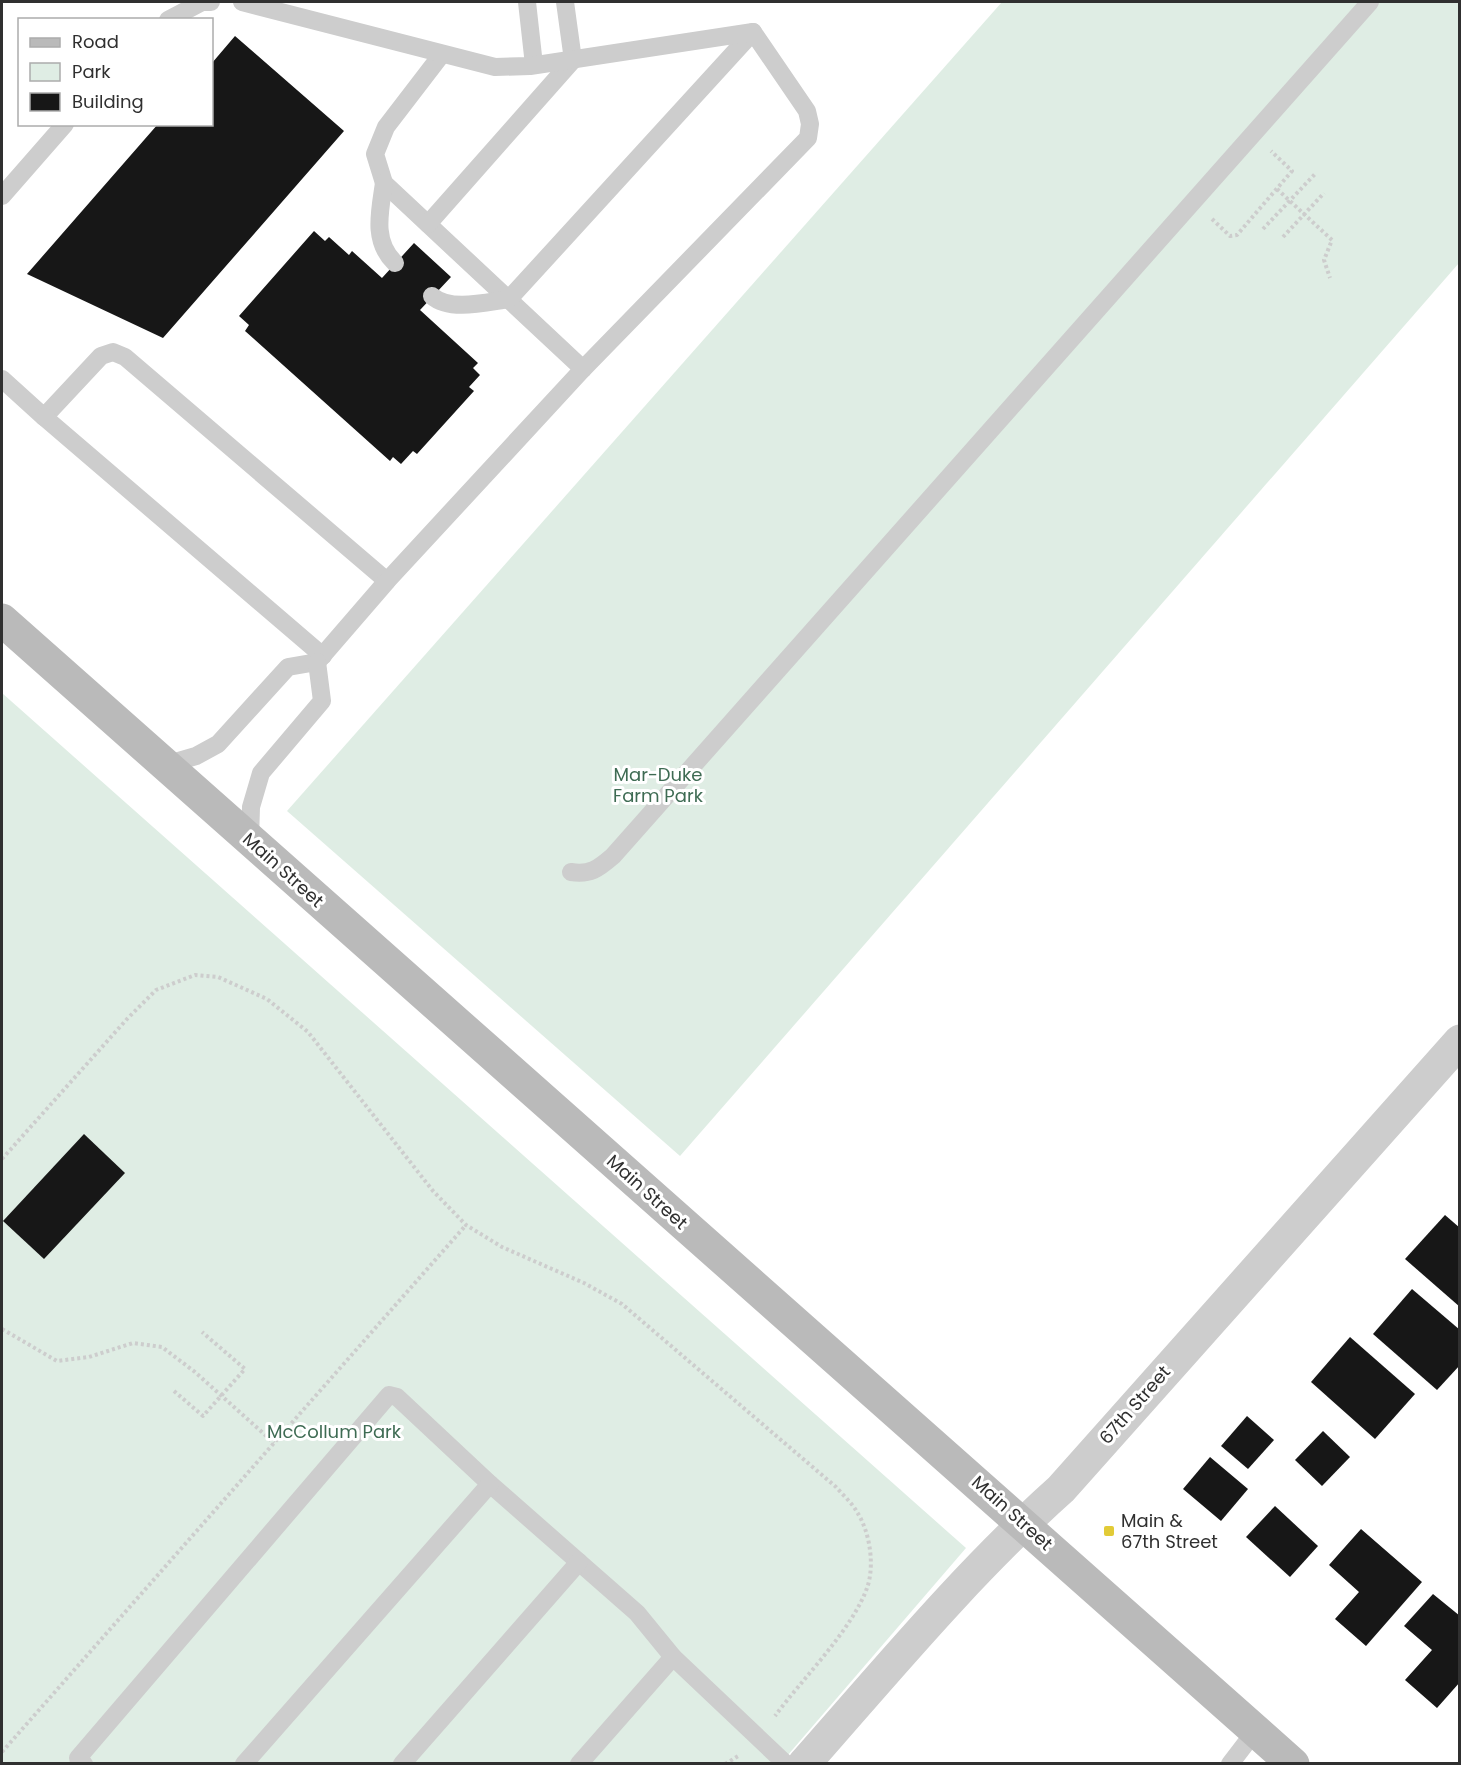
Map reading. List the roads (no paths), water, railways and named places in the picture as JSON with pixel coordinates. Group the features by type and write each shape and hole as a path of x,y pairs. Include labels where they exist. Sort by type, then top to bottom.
{"main road":[{"name":"Main Street","path":"2,620 1024,1522 1293,1764"}],"street":[{"name":"67th Street","path":"804,1764 1024,1522 1061,1489 1460,1041"}],"lane":[{"path":"172,18 202,2 212,2"},
{"path":"242,2 495,67 573,60 753,33"},
{"path":"526,2 534,65"},
{"path":"428,224 573,60 565,2"},
{"path":"571,872 586,874 599,869 613,856 1370,2"},
{"path":"432,296 439,302 457,304 509,299 753,33"},
{"path":"165,765 196,756 218,744 288,667 320,659 387,581 583,369 808,138 810,124 807,111 753,33"},
{"path":"395,263 384,253 379,224 384,183 375,154 386,127 442,54"},
{"path":"2,196 63,126"},
{"path":"384,183 583,369"},
{"path":"44,417 101,356 113,352 125,357 387,581"},
{"path":"2,380 320,659 322,700 261,773 251,807 250,840"},
{"path":"84,1764 78,1758 389,1395 397,1396 490,1484 637,1613 673,1658 786,1764"},
{"path":"244,1764 490,1484"},
{"path":"402,1764 579,1562"},
{"path":"579,1764 673,1658"},
{"path":"1230,1764 1256,1730"}],"place":[{"name":"Main & 67th Street","path":"1109,1531"}],"park label":[{"name":"Mar-Duke Farm Park","path":"658,785"},
{"name":"McCollum Park","path":"334,1432"}]}
